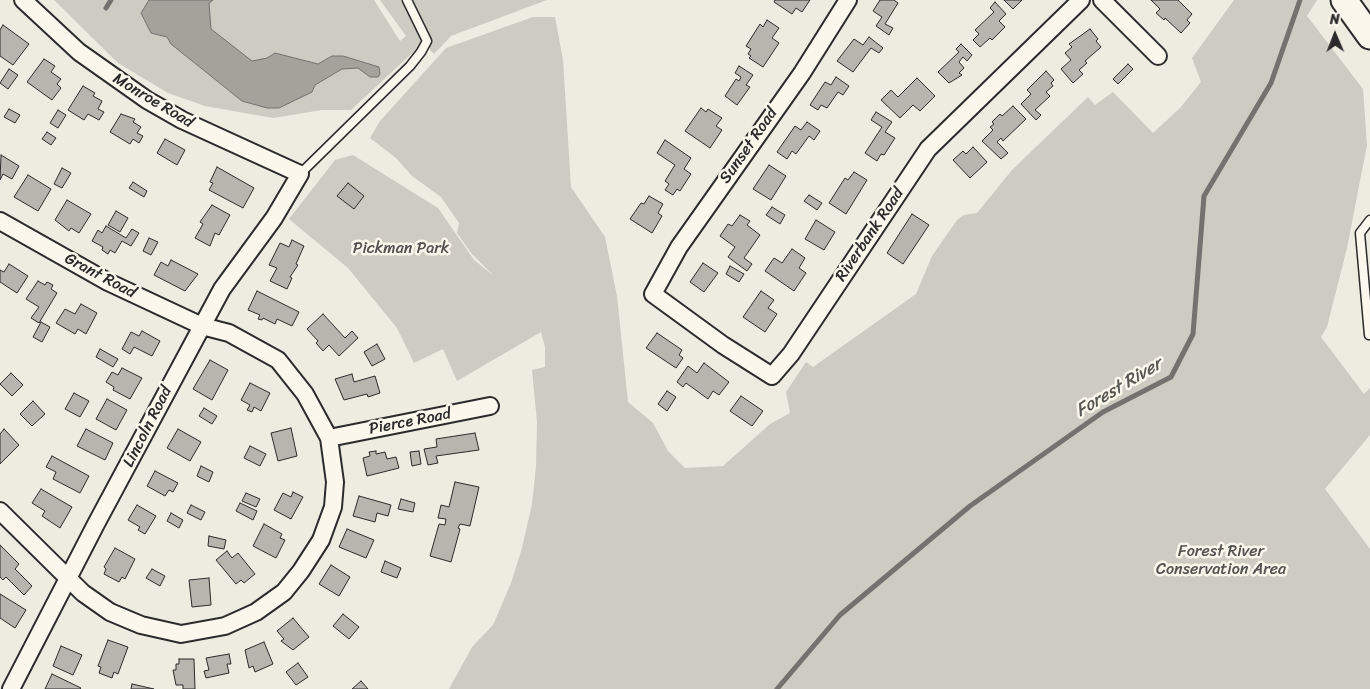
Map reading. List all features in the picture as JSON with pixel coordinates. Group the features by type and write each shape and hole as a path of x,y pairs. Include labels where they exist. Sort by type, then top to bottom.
{"main road":[{"path":"1344,0 1370,36"}],"street":[{"name":"Monroe Road","path":"23,0 79,52 147,100 182,120 300,174"},
{"name":"Sunset Road","path":"653,294 679,247 802,72 848,0"},
{"name":"Riverbank Road","path":"653,294 723,345 772,376 791,354 928,149 1081,0"},
{"path":"1102,0 1158,56"},
{"name":"Lincoln Road","path":"12,689 69,577 222,289 274,218 300,174"},
{"name":"Grant Road","path":"0,220 108,282 202,326 229,333 278,360 306,394 329,438 335,482 333,507 321,540 301,571 284,592 256,612 225,626 181,634 141,625 110,612 84,593 0,511"},
{"name":"Pierce Road","path":"329,438 490,406"}],"lane":[{"path":"300,174 410,66 428,41 406,0"},
{"path":"1369,335 1360,234 1370,220"}],"green space":[{"path":"54,0 374,0 400,41 406,36 380,0 402,0 420,32 423,43 351,110 322,110 273,118 205,106 168,93 118,63"},
{"path":"410,0 547,0 451,36 434,54 430,50 430,39 423,23"},
{"path":"1234,0 1317,0 1307,16 1363,89 1367,145 1347,248 1327,327 1321,337 1364,394 1370,388 1370,435 1325,489 1370,549 1370,689 449,689 472,647 493,625 511,583 522,548 532,504 536,467 537,422 532,370 545,367 545,347 541,332 457,381 443,349 414,363 397,328 348,268 289,219 335,160 353,155 438,208 474,260 494,276 471,253 457,233 459,223 441,197 412,176 396,158 370,138 380,121 446,48 533,17 555,17 563,60 571,187 605,237 617,296 628,402 653,423 668,451 685,468 723,466 770,424 790,413 786,392 806,362 813,367 916,294 932,256 957,220 964,215 977,213 1012,170 1088,97 1095,105 1113,92 1153,133 1180,108 1201,82 1192,58"}],"shaded area":[{"path":"149,0 213,0 209,3 211,29 252,61 267,58 275,53 318,64 332,56 343,56 379,67 380,74 378,77 370,77 358,68 342,69 315,85 312,92 279,108 267,108 242,101 171,44 167,37 151,33 141,13"}],"building":[{"path":"775,0 810,0 802,12 796,8 792,14 774,2"},
{"path":"880,0 894,0 898,3 885,24 893,28 889,35 876,26 882,17 873,11"},
{"path":"1004,0 1022,0 1013,9"},
{"path":"1151,0 1178,0 1192,14 1187,20 1190,23 1181,33 1165,18 1164,20 1156,13 1160,9"},
{"path":"995,2 1006,14 999,21 1005,27 992,40 990,38 980,47 973,40 979,34 975,30 994,12 990,8"},
{"path":"767,20 779,28 772,38 779,43 763,67 749,58 751,56 748,54 751,49 746,46 760,24 763,27"},
{"path":"3,25 29,44 13,65 0,56 0,30"},
{"path":"1090,29 1098,39 1096,41 1101,47 1085,61 1087,63 1079,70 1083,74 1073,83 1061,69 1071,60 1065,53 1072,47 1069,44"},
{"path":"869,37 883,48 879,53 871,48 853,72 837,61 854,39 863,45"},
{"path":"961,44 972,55 967,61 963,57 959,62 964,68 959,73 962,75 949,83 938,72 959,52 956,49"},
{"path":"44,59 55,66 51,72 61,79 57,84 61,88 52,100 27,82"},
{"path":"1128,64 1133,69 1118,84 1113,79"},
{"path":"739,66 753,75 746,85 750,87 737,105 725,96 736,79 739,81 741,77 735,73"},
{"path":"9,69 18,75 8,89 0,83"},
{"path":"1046,71 1054,80 1051,83 1053,86 1046,92 1050,96 1035,110 1041,115 1036,120 1021,104 1031,94 1027,90"},
{"path":"836,77 849,86 843,95 838,92 827,108 821,105 818,110 810,105 825,82 831,85"},
{"path":"917,78 935,96 920,111 913,105 900,118 881,100 891,90 898,97"},
{"path":"83,86 95,93 93,96 102,101 98,109 104,112 99,120 88,114 84,120 68,110"},
{"path":"1013,106 1026,119 1003,141 1001,138 997,142 1008,153 1001,159 982,141 993,130 990,127 994,124 992,122 1000,114 1002,116"},
{"path":"701,108 706,112 708,109 722,118 716,126 722,130 710,148 685,131"},
{"path":"9,109 20,115 15,123 4,117"},
{"path":"58,110 66,115 58,128 50,123"},
{"path":"876,112 892,122 885,132 895,138 884,155 881,154 877,161 865,153 882,127 871,120"},
{"path":"121,114 135,119 133,122 141,127 137,133 143,136 139,143 133,139 130,144 110,132"},
{"path":"807,122 820,131 814,140 809,136 796,154 792,151 787,159 777,152 795,126 801,130"},
{"path":"47,132 56,138 51,145 42,139"},
{"path":"165,139 185,150 177,165 157,153"},
{"path":"665,140 691,158 684,169 691,174 680,191 677,189 673,195 665,190 669,184 665,181 675,165 657,153"},
{"path":"973,147 987,162 970,178 953,160 963,151 966,154"},
{"path":"1,155 19,166 12,179 3,174 0,180"},
{"path":"769,165 786,176 771,200 753,189"},
{"path":"217,167 254,188 243,208 209,190 213,183 210,182"},
{"path":"62,168 71,173 62,188 54,184"},
{"path":"854,172 867,180 846,214 829,203 845,178 848,180"},
{"path":"28,175 51,189 38,211 14,197"},
{"path":"133,182 147,191 144,197 129,188"},
{"path":"348,183 364,196 354,209 337,196"},
{"path":"809,195 822,203 817,210 804,201"},
{"path":"649,196 663,204 658,213 662,216 652,233 630,219 641,203 644,204"},
{"path":"67,200 91,214 79,233 71,228 69,231 55,220"},
{"path":"212,205 230,215 219,235 215,233 210,246 195,238 203,224 200,222"},
{"path":"772,207 785,215 780,224 766,215"},
{"path":"116,211 128,218 120,232 108,225"},
{"path":"912,214 929,225 903,264 887,253"},
{"path":"740,215 750,221 747,225 760,235 744,258 752,264 747,271 728,257 735,247 720,236 728,224 732,226"},
{"path":"816,220 835,232 824,250 805,239"},
{"path":"106,226 126,238 132,229 139,233 131,246 122,241 115,253 110,250 108,254 102,250 103,247 92,241 98,230 102,233"},
{"path":"149,238 158,242 151,255 143,251"},
{"path":"292,240 304,246 296,264 298,265 290,277 292,278 287,289 270,281 277,268 269,265 280,243 289,247"},
{"path":"792,249 805,258 799,268 806,273 794,291 765,271 774,258 782,263"},
{"path":"171,260 198,274 185,291 154,275 161,262 168,266"},
{"path":"703,263 718,273 704,292 690,282"},
{"path":"9,264 28,276 17,293 0,282 0,270 4,272"},
{"path":"730,266 744,274 739,282 726,274"},
{"path":"38,281 45,285 47,282 53,285 51,289 57,293 39,323 31,318 39,307 26,299"},
{"path":"257,291 299,312 292,326 277,319 275,324 263,318 262,320 258,319 260,315 248,310"},
{"path":"761,291 774,300 768,308 777,314 765,332 743,317"},
{"path":"81,304 97,313 86,334 78,329 75,334 56,323 65,309 75,314"},
{"path":"323,314 345,338 352,331 358,338 339,356 329,345 323,351 316,343 318,341 307,329"},
{"path":"41,322 50,327 42,342 33,337"},
{"path":"142,331 160,341 152,356 134,347 130,354 122,349 131,332 139,336"},
{"path":"657,333 682,350 679,355 683,358 676,368 646,348"},
{"path":"377,344 385,359 372,366 364,352"},
{"path":"100,349 118,359 113,367 96,357"},
{"path":"210,360 228,370 212,400 193,389"},
{"path":"704,363 729,382 719,395 713,391 708,399 686,383 683,387 677,382 688,366 697,373"},
{"path":"122,368 142,378 130,399 113,390 114,387 106,382 112,372 118,375"},
{"path":"11,373 23,385 12,396 0,384"},
{"path":"352,374 354,382 375,376 380,393 368,397 367,394 344,400 335,379"},
{"path":"250,383 270,393 261,411 254,407 252,412 247,410 250,405 241,400"},
{"path":"667,391 676,397 667,411 658,404"},
{"path":"74,393 89,401 80,417 65,409"},
{"path":"741,396 763,411 752,426 730,411"},
{"path":"107,399 127,410 116,430 96,419"},
{"path":"33,401 45,414 32,426 20,414"},
{"path":"204,408 217,416 212,424 199,416"},
{"path":"291,428 297,456 278,461 271,433"},
{"path":"4,429 19,445 0,464 0,434"},
{"path":"86,429 113,443 105,460 77,446"},
{"path":"178,429 201,442 190,461 167,448"},
{"path":"475,433 479,450 436,456 438,463 428,465 424,449 437,447 436,439"},
{"path":"250,446 266,454 260,466 244,458"},
{"path":"376,451 376,454 385,452 387,459 396,457 399,468 367,476 363,458 370,456 369,452"},
{"path":"419,451 421,464 412,466 410,452"},
{"path":"52,456 89,476 80,493 53,479 56,472 46,467"},
{"path":"201,466 213,472 209,482 197,476"},
{"path":"155,471 178,483 173,492 169,490 165,496 147,486"},
{"path":"455,482 479,487 470,526 460,524 458,528 460,529 451,562 430,556 439,524 445,525 446,519 438,518 441,505 449,507"},
{"path":"41,489 72,507 60,528 42,516 45,511 32,503"},
{"path":"293,492 303,497 291,519 274,510 283,493 291,497"},
{"path":"246,493 260,499 256,507 242,501"},
{"path":"359,496 391,505 388,516 377,513 375,522 353,516"},
{"path":"401,499 415,503 413,512 398,509"},
{"path":"240,503 257,511 253,520 236,511"},
{"path":"137,505 156,516 145,534 138,530 140,527 128,520"},
{"path":"191,505 205,512 201,520 187,513"},
{"path":"171,513 183,520 179,528 167,521"},
{"path":"264,524 282,534 280,538 285,540 276,558 253,546"},
{"path":"347,529 374,540 366,558 339,547"},
{"path":"209,536 226,540 224,549 208,546"},
{"path":"0,545 19,564 15,569 32,586 24,595 6,577 3,580 0,577"},
{"path":"115,548 135,559 125,579 122,577 119,582 104,574 106,569 104,567"},
{"path":"227,551 232,558 238,553 255,574 244,583 241,580 236,584 216,560"},
{"path":"385,561 401,568 397,578 381,572"},
{"path":"331,565 350,577 339,596 319,584"},
{"path":"152,569 165,576 160,586 146,578"},
{"path":"209,578 211,605 192,607 189,580"},
{"path":"0,594 26,610 15,628 0,618"},
{"path":"343,614 359,627 349,639 333,626"},
{"path":"293,618 309,637 293,650 281,641 284,639 277,631"},
{"path":"108,640 128,647 118,674 114,672 112,678 99,673 101,667 98,666"},
{"path":"264,642 273,664 255,672 253,666 249,668 245,650"},
{"path":"61,646 82,655 73,675 53,666"},
{"path":"229,654 231,664 227,664 229,673 206,678 204,671 209,670 206,658"},
{"path":"179,659 194,659 195,689 183,689 183,685 176,685 173,670 176,670 176,664 179,664"},
{"path":"298,663 308,677 296,685 286,672"},
{"path":"52,674 81,688 45,689"},
{"path":"361,681 368,689 352,689"},
{"path":"132,684 154,689 131,689"}],"waterway":[{"path":"106,8 111,0"},
{"name":"Forest River","path":"777,689 840,615 970,506 1103,412 1171,377 1193,334 1204,196 1271,83 1300,0"}],"park label":[{"name":"Pickman Park","path":"401,249"},
{"name":"Forest River Conservation Area","path":"1221,561"}]}
